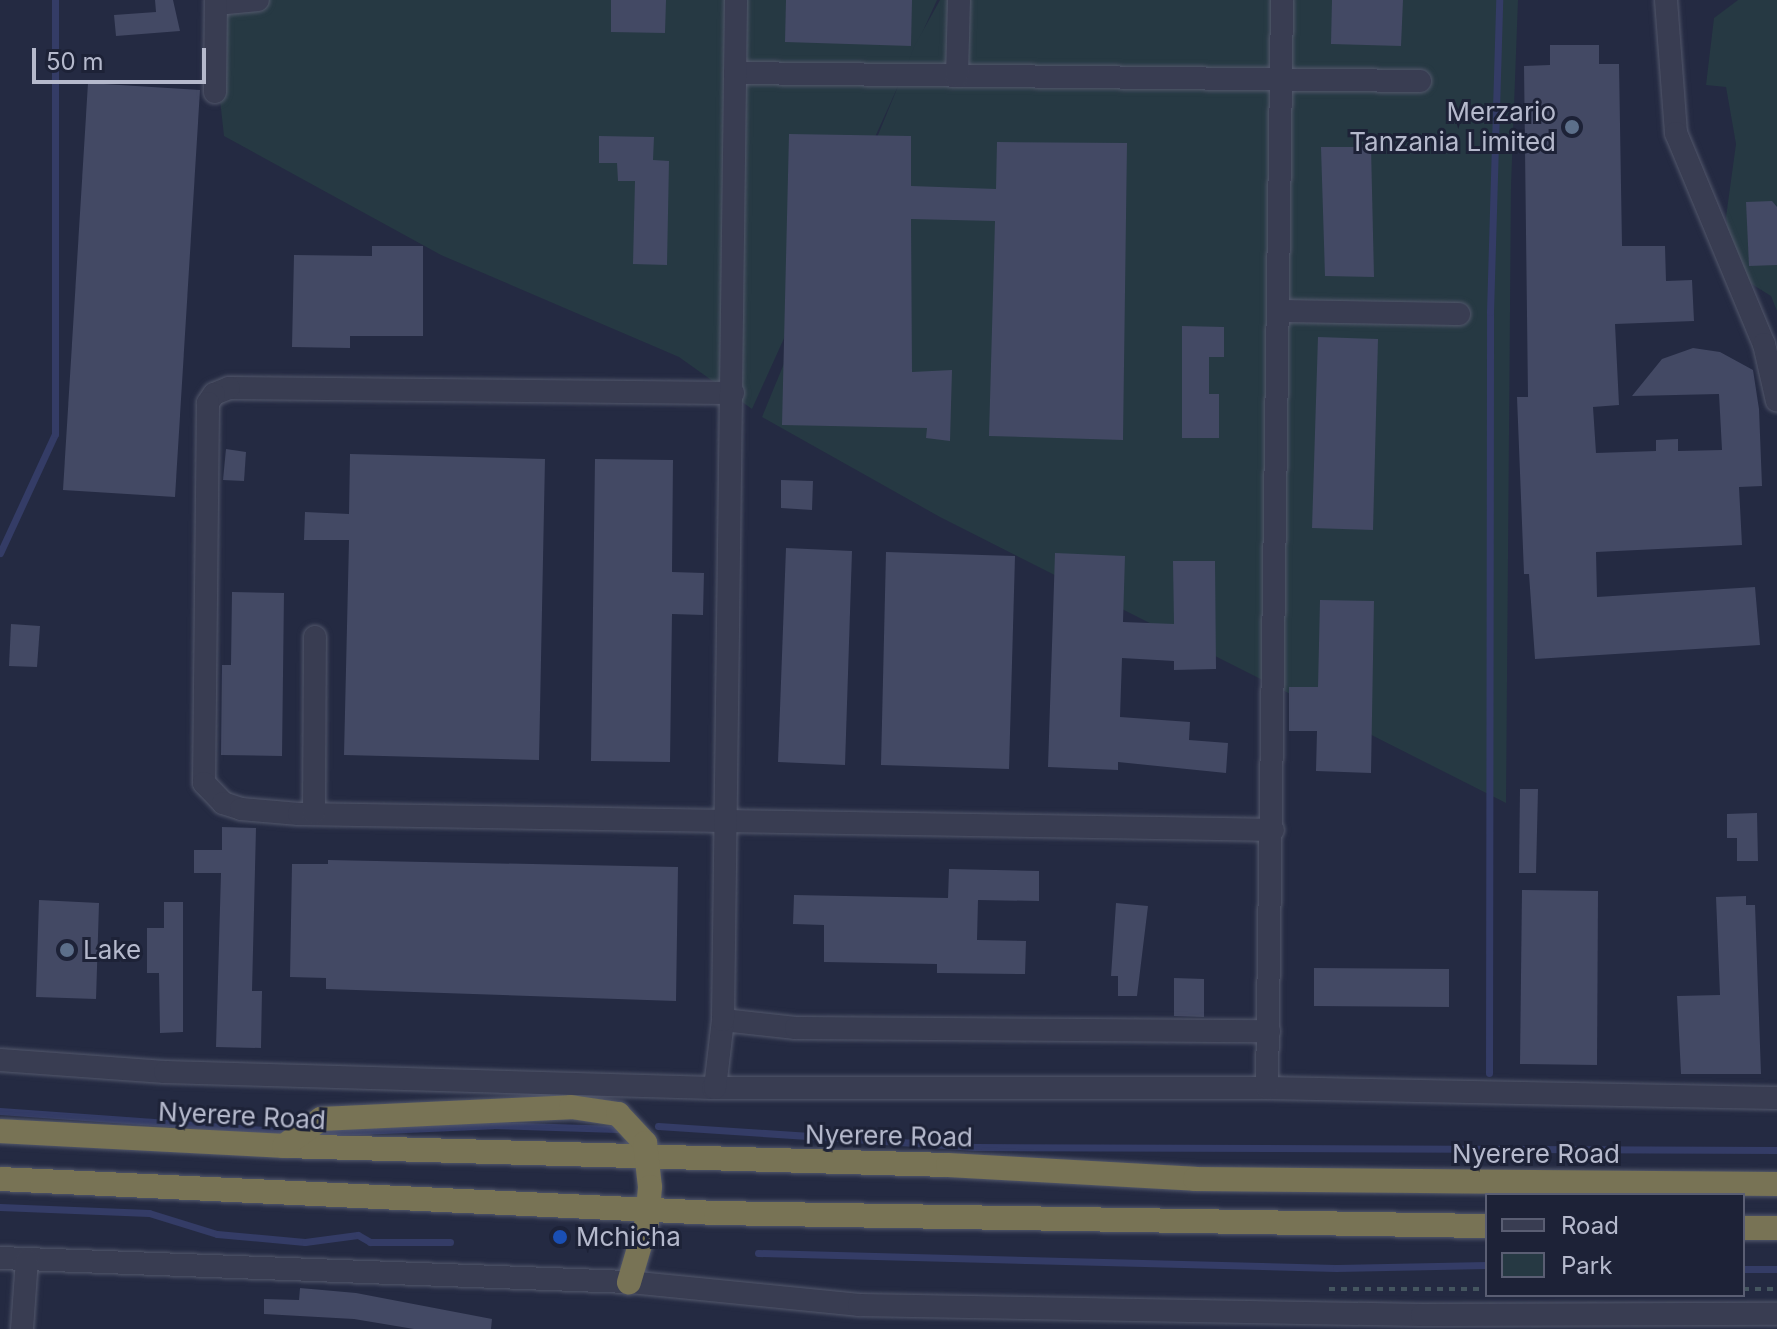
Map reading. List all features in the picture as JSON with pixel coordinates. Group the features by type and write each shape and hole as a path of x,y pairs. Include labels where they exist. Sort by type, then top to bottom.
{"highway":[{"path":"284,1146 321,1119 571,1107 618,1114 645,1143 647,1159 647,1210 629,1282"},
{"name":"Nyerere Road","path":"0,1131 284,1146 647,1159 948,1165 1252,1180 1777,1184"},
{"path":"0,1179 647,1210 1485,1226"},
{"path":"1745,1228 1777,1228"}],"street":[{"path":"215,92 216,2 258,0"},
{"path":"715,1088 723,1020 736,0"},
{"path":"957,76 959,0"},
{"path":"1267,1088 1273,830 1282,0"},
{"path":"1666,0 1676,133 1764,344 1777,401"},
{"path":"735,73 1281,82 1420,81"},
{"path":"1280,311 1459,314"},
{"path":"733,393 229,388 214,394 208,403 204,783 223,803 241,809 314,813 1273,830"},
{"path":"314,813 315,637"},
{"path":"723,1020 796,1028 1269,1031"},
{"path":"0,1060 165,1072 715,1088 1267,1088 1777,1098"},
{"path":"0,1258 629,1282 859,1305 1070,1320 1636,1323 1777,1314"},
{"path":"22,1329 27,1260"}],"path":[{"path":"1745,1289 1777,1289"}],"green space":[{"path":"209,0 937,0 752,409 679,357 441,255 224,136"},
{"path":"940,0 1518,0 1511,186 1506,803 940,517 762,417 915,45"},
{"path":"1738,0 1777,0 1777,311 1771,296 1734,273 1726,217 1736,144 1726,87 1706,85 1714,18"}],"building":[{"path":"155,0 173,0 180,31 116,36 114,15 156,12"},
{"path":"611,0 666,0 665,33 611,32"},
{"path":"786,0 912,0 911,46 785,42"},
{"path":"1332,0 1403,0 1401,46 1331,44"},
{"path":"1550,45 1599,45 1599,64 1619,64 1622,246 1665,246 1666,281 1692,280 1694,321 1615,324 1619,405 1593,407 1596,453 1656,451 1656,440 1678,439 1678,451 1722,450 1719,394 1632,396 1662,359 1693,348 1720,352 1753,370 1759,409 1762,486 1739,487 1742,545 1596,552 1597,597 1755,587 1760,645 1535,659 1529,574 1524,574 1517,397 1528,397 1524,66 1550,65"},
{"path":"88,83 200,90 175,497 63,490"},
{"path":"789,134 911,136 911,186 996,189 997,142 1127,143 1123,440 989,436 995,221 911,219 912,372 952,370 950,441 926,438 927,428 782,425"},
{"path":"599,136 654,137 653,160 669,161 667,265 633,264 635,181 618,181 617,163 599,163"},
{"path":"1321,147 1371,147 1374,277 1325,276"},
{"path":"1772,201 1777,207 1777,265 1749,266 1746,202"},
{"path":"372,246 423,246 423,336 350,336 350,348 292,347 294,255 372,256"},
{"path":"1182,326 1224,327 1224,357 1209,357 1209,394 1219,394 1219,438 1182,438"},
{"path":"1318,337 1378,339 1373,530 1312,528"},
{"path":"226,449 246,452 244,481 223,480"},
{"path":"350,454 545,459 539,760 344,755 349,540 304,540 305,512 349,514"},
{"path":"595,459 673,460 672,572 704,573 703,615 672,614 670,762 591,761"},
{"path":"781,480 813,481 812,510 781,508"},
{"path":"786,548 852,551 845,765 778,762"},
{"path":"886,552 1015,556 1009,769 881,765"},
{"path":"1055,553 1125,556 1123,622 1174,624 1173,561 1215,561 1216,669 1174,670 1174,661 1122,658 1120,717 1190,722 1189,740 1228,743 1226,773 1118,762 1118,770 1048,767"},
{"path":"232,592 284,593 282,756 221,755 222,665 231,665"},
{"path":"1320,600 1374,601 1371,773 1316,771 1317,731 1289,731 1289,687 1318,687"},
{"path":"11,624 40,626 37,667 9,666"},
{"path":"1520,789 1538,789 1536,873 1519,873"},
{"path":"1757,813 1758,861 1737,861 1737,838 1727,838 1727,814"},
{"path":"222,827 256,828 252,991 262,991 261,1048 216,1047 221,873 194,873 194,850 222,850"},
{"path":"328,860 678,867 676,1001 326,989 326,978 290,977 292,864 328,864"},
{"path":"949,869 1039,871 1039,901 978,900 977,940 1026,941 1025,974 937,973 937,964 824,962 824,925 793,924 794,895 948,898"},
{"path":"1522,890 1598,891 1597,1065 1520,1064"},
{"path":"1746,896 1746,905 1755,905 1761,1074 1681,1074 1677,996 1720,995 1716,897"},
{"name":"Lake","path":"39,900 99,903 96,999 36,997"},
{"path":"164,902 183,902 183,1032 160,1033 159,973 147,973 147,928 164,928"},
{"path":"1116,903 1148,906 1137,996 1118,996 1118,976 1111,976"},
{"path":"1314,968 1449,969 1449,1007 1314,1006"},
{"path":"1174,978 1204,979 1204,1017 1174,1016"},
{"path":"300,1288 356,1293 492,1319 491,1329 414,1329 354,1319 264,1314 264,1299 299,1300"}],"waterway":[{"path":"0,553 55,434 55,0"},
{"path":"1489,1073 1490,312 1499,0"},
{"path":"0,1111 293,1132"},
{"path":"313,1133 493,1125 617,1129"},
{"path":"658,1126 975,1147 1777,1150"},
{"path":"0,1207 149,1213 217,1234 305,1242 358,1235 370,1242 450,1242"},
{"path":"758,1253 1336,1268 1485,1265"},
{"path":"1745,1269 1777,1269"}],"place":[{"name":"Merzario Tanzania Limited","path":"1572,127"},
{"name":"Lake","path":"67,950"},
{"name":"Mchicha","path":"560,1237"}]}
